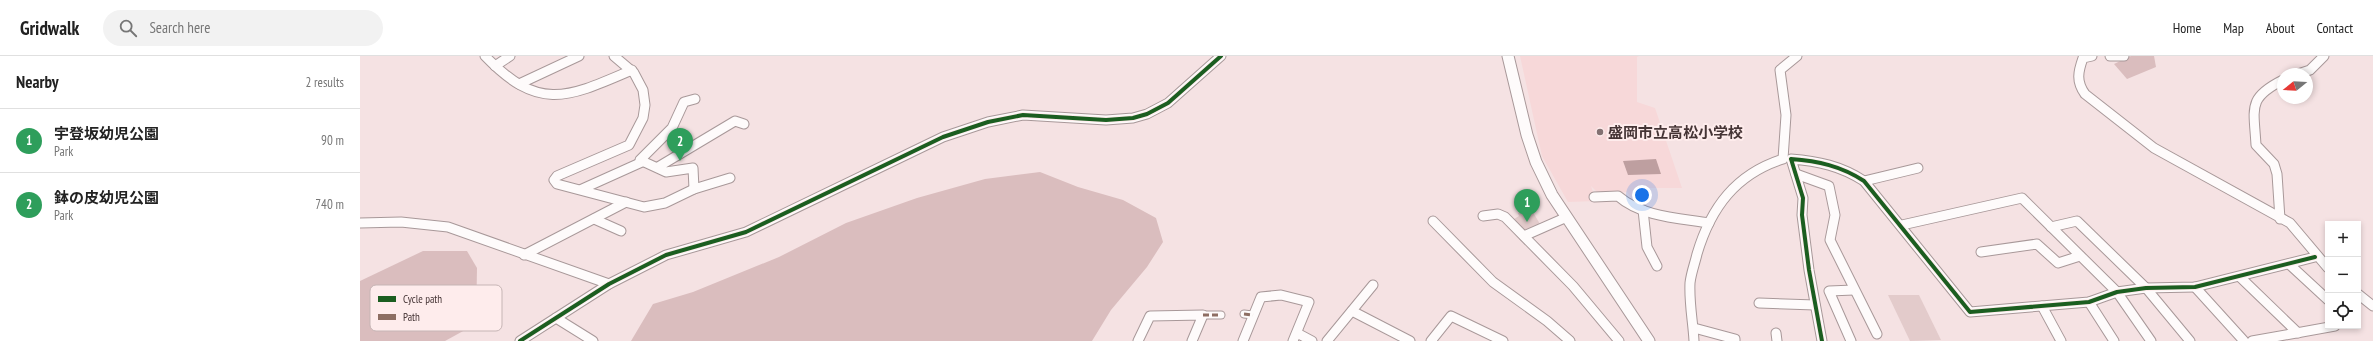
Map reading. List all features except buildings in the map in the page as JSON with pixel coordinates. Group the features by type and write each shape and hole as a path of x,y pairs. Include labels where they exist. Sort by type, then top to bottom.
{"street":[{"path":"485,56 495,66 519,84 536,93 559,94 576,90 632,70"},
{"path":"495,66 510,56"},
{"path":"519,84 579,56"},
{"path":"614,56 632,70 643,90 645,105 643,118 629,145 557,176 554,180 557,184 582,189 644,207 654,206 685,195 694,189 730,178"},
{"path":"520,341 609,284 666,255 746,232 944,137 974,126 1021,116 1107,120 1133,118 1149,114 1182,92 1222,56"},
{"path":"1508,56 1527,135 1536,162 1567,217 1649,341"},
{"path":"1694,341 1690,285 1699,245 1709,223 1733,186 1750,172 1768,163 1784,159 1786,115 1780,70 1797,56"},
{"path":"2092,56 2083,58 2077,73 2078,84 2085,94 2154,148 2280,219 2290,223 2301,233 2315,257 2325,265"},
{"path":"2110,56 2124,56"},
{"path":"2312,68 2324,56"},
{"path":"2277,83 2265,89 2256,99 2254,110 2256,145 2274,164 2277,174 2280,219"},
{"path":"642,162 640,160 641,158 672,128 684,102 695,99"},
{"path":"658,167 735,121 744,124"},
{"path":"1822,341 1812,289 1802,215 1803,198 1791,159 1818,161 1840,168 1864,180 1902,225 1970,312 2090,302 2117,292 2146,288 2195,287 2240,277 2315,257"},
{"path":"582,189 642,162 658,167 666,172 693,168 694,189"},
{"path":"1864,180 1918,168"},
{"path":"1796,174 1829,186 1835,215 1830,240 1877,334"},
{"path":"1594,197 1618,196 1624,204 1643,210 1709,223"},
{"path":"1902,225 2022,198 2117,292 2151,341"},
{"path":"524,256 626,202"},
{"path":"1643,210 1647,248 1657,266"},
{"path":"1483,216 1498,214 1505,217 1573,286 1619,341"},
{"path":"1524,236 1567,217"},
{"path":"594,219 622,231"},
{"path":"2051,227 2077,221 2146,288 2190,341"},
{"path":"360,223 401,222 448,227 524,256 609,284"},
{"path":"1433,222 1487,277 1548,321 1570,341"},
{"path":"1981,252 2037,244 2058,262 2080,256"},
{"path":"2289,264 2325,297"},
{"path":"2240,277 2298,333"},
{"path":"1327,341 1373,285"},
{"path":"2195,287 2244,341"},
{"path":"1812,289 1829,291 1854,290"},
{"path":"1829,291 1851,341"},
{"path":"1242,341 1249,315 1261,297 1282,295 1309,302 1295,337 1312,341"},
{"path":"2361,296 2373,306"},
{"path":"2090,302 2114,341"},
{"path":"1758,303 1815,305"},
{"path":"2042,306 2061,341"},
{"path":"1352,310 1410,341"},
{"path":"1192,341 1203,314"},
{"path":"1138,341 1150,316 1221,314"},
{"path":"1431,341 1451,316 1503,341"},
{"path":"556,318 592,341"},
{"path":"1694,328 1735,339 1735,341"},
{"path":"2252,341 2325,328"}],"shaded area":[{"name":"盛岡市立高松小学校","path":"1520,56 1639,56 1637,57 1637,102 1655,108 1682,188 1637,188 1645,205 1636,206 1627,192 1599,194 1591,186 1596,201 1568,202 1542,156"},
{"path":"2131,56 2154,56 2156,67 2127,79 2114,64"},
{"path":"1656,159 1661,174 1628,175 1623,161"},
{"path":"1040,172 1078,187 1123,200 1156,218 1163,242 1147,267 1111,310 1092,341 631,341 653,304 693,292 779,257 846,223 917,198 985,179"},
{"path":"1531,209 1540,224 1525,231 1514,219 1519,216 1518,213"},
{"path":"423,251 467,251 477,268 477,285 370,285 370,331 463,331 445,341 360,341 360,281"},
{"path":"1888,295 1919,295 1941,340 1910,341"}],"marked path":[{"path":"1244,314 1253,315"},
{"path":"1203,315 1221,315"}],"cycle path":[{"path":"520,341 609,284 666,255 746,232 943,137 988,122 1023,115 1049,115 1120,120 1147,114 1168,103 1203,70 1221,56"},
{"path":"1822,341 1809,270 1802,215 1803,198 1791,159 1819,161 1853,174 1864,181 1892,213 1970,312 2089,302 2117,292 2146,288 2195,287 2315,257"}],"place":[{"name":"盛岡市立高松小学校","path":"1600,132"},
{"name":"鉢の皮幼児公園","path":"680,161"},
{"name":"宇登坂幼児公園","path":"1527,222"}]}
